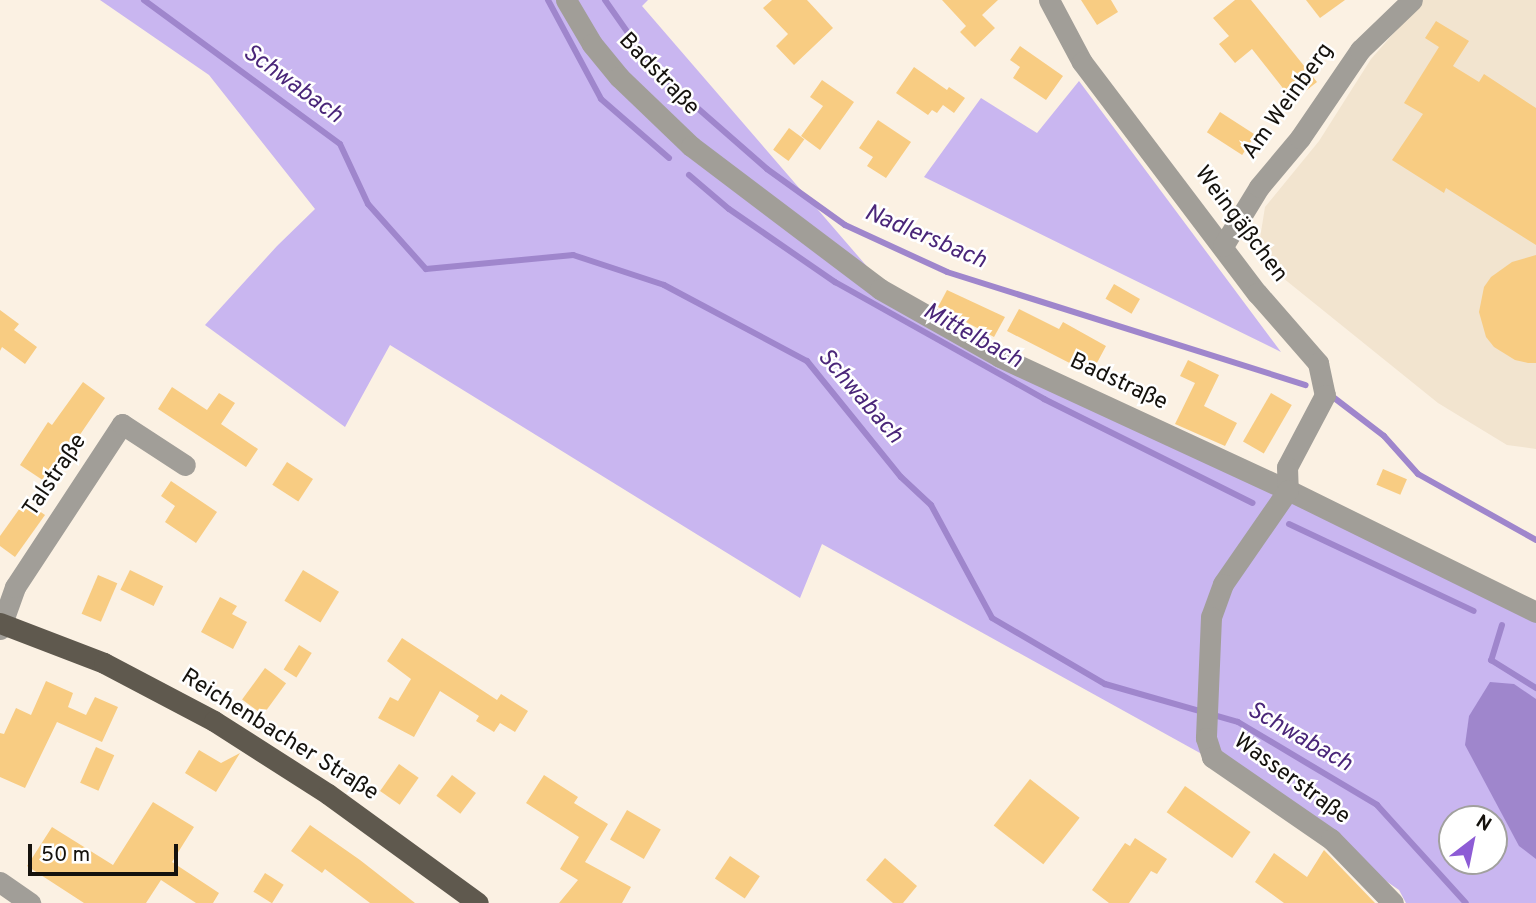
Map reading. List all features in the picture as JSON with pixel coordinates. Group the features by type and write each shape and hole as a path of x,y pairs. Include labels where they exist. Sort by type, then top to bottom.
{"main road":[{"name":"Reichenbacher Straße","path":"1,625 104,663 214,721 328,794 477,903"}],"street":[{"name":"Badstraße","path":"566,0 592,44 619,77 691,146 880,289 999,357 1288,490 1536,612"},
{"name":"Weingäßchen","path":"1049,0 1082,62 1257,293 1318,363 1325,395 1287,467 1288,490"},
{"name":"Am Weinberg","path":"1223,246 1259,187 1300,138 1360,50 1412,0"},
{"name":"Talstraße","path":"1,625 15,587 122,425 185,465"},
{"name":"Wasserstraße","path":"1288,490 1223,584 1211,617 1206,738 1212,757 1331,839 1393,903"},
{"path":"0,882 30,903"}],"shaded area":[{"path":"100,0 648,0 642,6 883,285 1536,621 1536,903 1406,903 1399,890 1209,758 822,544 800,598 390,345 345,427 205,325 277,246 315,209 209,75"},
{"path":"1423,0 1536,0 1536,449 1507,445 1438,403 1257,257 1265,207 1319,141 1371,59"},
{"path":"1079,81 1281,352 924,177 981,98 1037,133"},
{"path":"1490,682 1514,684 1536,699 1536,859 1519,846 1508,825 1508,805 1497,805 1465,745 1469,716"}],"building":[{"path":"772,0 807,0 833,28 794,65 776,46 788,34 763,8"},
{"path":"942,0 998,0 982,15 995,28 975,47 960,32 966,26"},
{"path":"1081,0 1111,0 1118,12 1097,25"},
{"path":"1235,0 1251,0 1317,82 1293,101 1252,49 1235,63 1219,44 1229,36 1213,18"},
{"path":"1306,0 1345,0 1320,18"},
{"path":"1436,21 1469,41 1453,66 1479,82 1484,74 1536,108 1536,245 1446,188 1444,193 1392,160 1423,114 1404,103 1439,47 1425,38"},
{"path":"1020,46 1063,76 1046,100 1013,78 1020,67 1010,60"},
{"path":"914,67 947,90 949,87 965,98 954,113 943,105 937,113 932,110 928,115 896,93"},
{"path":"822,80 854,102 820,150 801,136 823,106 810,97"},
{"path":"1220,112 1255,135 1242,155 1207,132"},
{"path":"878,120 911,142 886,178 867,166 873,157 859,148"},
{"path":"789,128 804,139 789,161 773,150"},
{"path":"1536,255 1536,363 1528,363 1515,360 1494,347 1486,337 1479,312 1484,287 1491,277 1512,262"},
{"path":"1114,284 1140,299 1131,314 1106,299"},
{"path":"947,290 1005,317 994,337 938,307"},
{"path":"1019,309 1059,329 1063,322 1106,346 1091,374 1007,331"},
{"path":"0,310 19,324 14,330 37,347 25,364 2,347 0,351"},
{"path":"1188,360 1219,375 1204,406 1237,423 1225,446 1175,424 1195,383 1180,376"},
{"path":"83,382 105,398 47,483 20,465 48,422 52,425"},
{"path":"172,387 207,410 219,393 235,403 221,424 258,449 246,467 158,409"},
{"path":"1271,393 1292,405 1264,453 1243,441"},
{"path":"287,462 313,479 298,502 272,485"},
{"path":"1383,469 1407,479 1400,495 1376,485"},
{"path":"171,481 217,512 196,543 165,522 175,506 161,496"},
{"path":"25,501 45,515 15,557 0,546 0,536"},
{"path":"130,570 163,586 154,606 120,590"},
{"path":"303,570 339,592 320,622 284,601"},
{"path":"98,575 117,583 101,622 82,614"},
{"path":"220,597 237,606 232,614 247,622 233,649 201,632"},
{"path":"402,638 497,700 501,694 528,711 515,732 500,723 494,732 476,721 479,716 440,691 414,737 378,718 390,697 398,701 411,679 387,661"},
{"path":"299,645 312,653 296,678 284,670"},
{"path":"265,668 286,683 263,715 242,700"},
{"path":"46,681 73,693 68,707 86,715 95,697 118,707 102,742 57,722 25,788 0,777 0,733 4,734 16,708 31,715"},
{"path":"96,747 114,755 98,791 80,783"},
{"path":"199,750 221,763 240,753 216,792 185,773"},
{"path":"399,764 419,778 400,805 380,791"},
{"path":"452,775 476,793 460,814 436,796"},
{"path":"544,775 578,797 574,803 608,824 585,862 631,887 622,903 559,903 578,880 560,869 579,837 526,803"},
{"path":"1030,779 1080,818 1043,864 994,825"},
{"path":"1185,786 1251,832 1232,858 1167,812"},
{"path":"153,802 194,827 172,862 219,893 213,903 196,903 161,880 146,903 84,903 27,866 52,827 113,865"},
{"path":"627,810 661,830 644,859 610,839"},
{"path":"310,825 415,903 370,903 325,869 322,873 291,851"},
{"path":"1135,838 1167,859 1157,874 1151,871 1129,903 1109,903 1092,890 1125,843 1130,846"},
{"path":"1324,850 1375,903 1284,903 1255,882 1274,853 1307,877"},
{"path":"730,856 760,876 745,899 715,878"},
{"path":"885,858 917,886 903,903 893,903 866,880"},
{"path":"265,873 284,885 272,903 253,892"}],"waterway":[{"name":"Schwabach","path":"144,0 340,144 368,204 426,269 573,255 664,285 807,361 901,477 931,505 992,618 1105,684 1238,722 1377,805 1466,903"},
{"name":"Mittelbach","path":"548,0 601,99 669,158"},
{"name":"Nadlersbach","path":"605,0 654,70 767,169 845,225 947,272 1306,385"},
{"name":"Mittelbach","path":"689,175 729,209 835,282 1044,399 1253,503"},
{"name":"Nadlersbach","path":"1333,397 1384,436 1418,474 1536,540"},
{"name":"Mittelbach","path":"1289,524 1474,611"},
{"name":"Mittelbach","path":"1502,625 1491,660 1536,688"}]}
